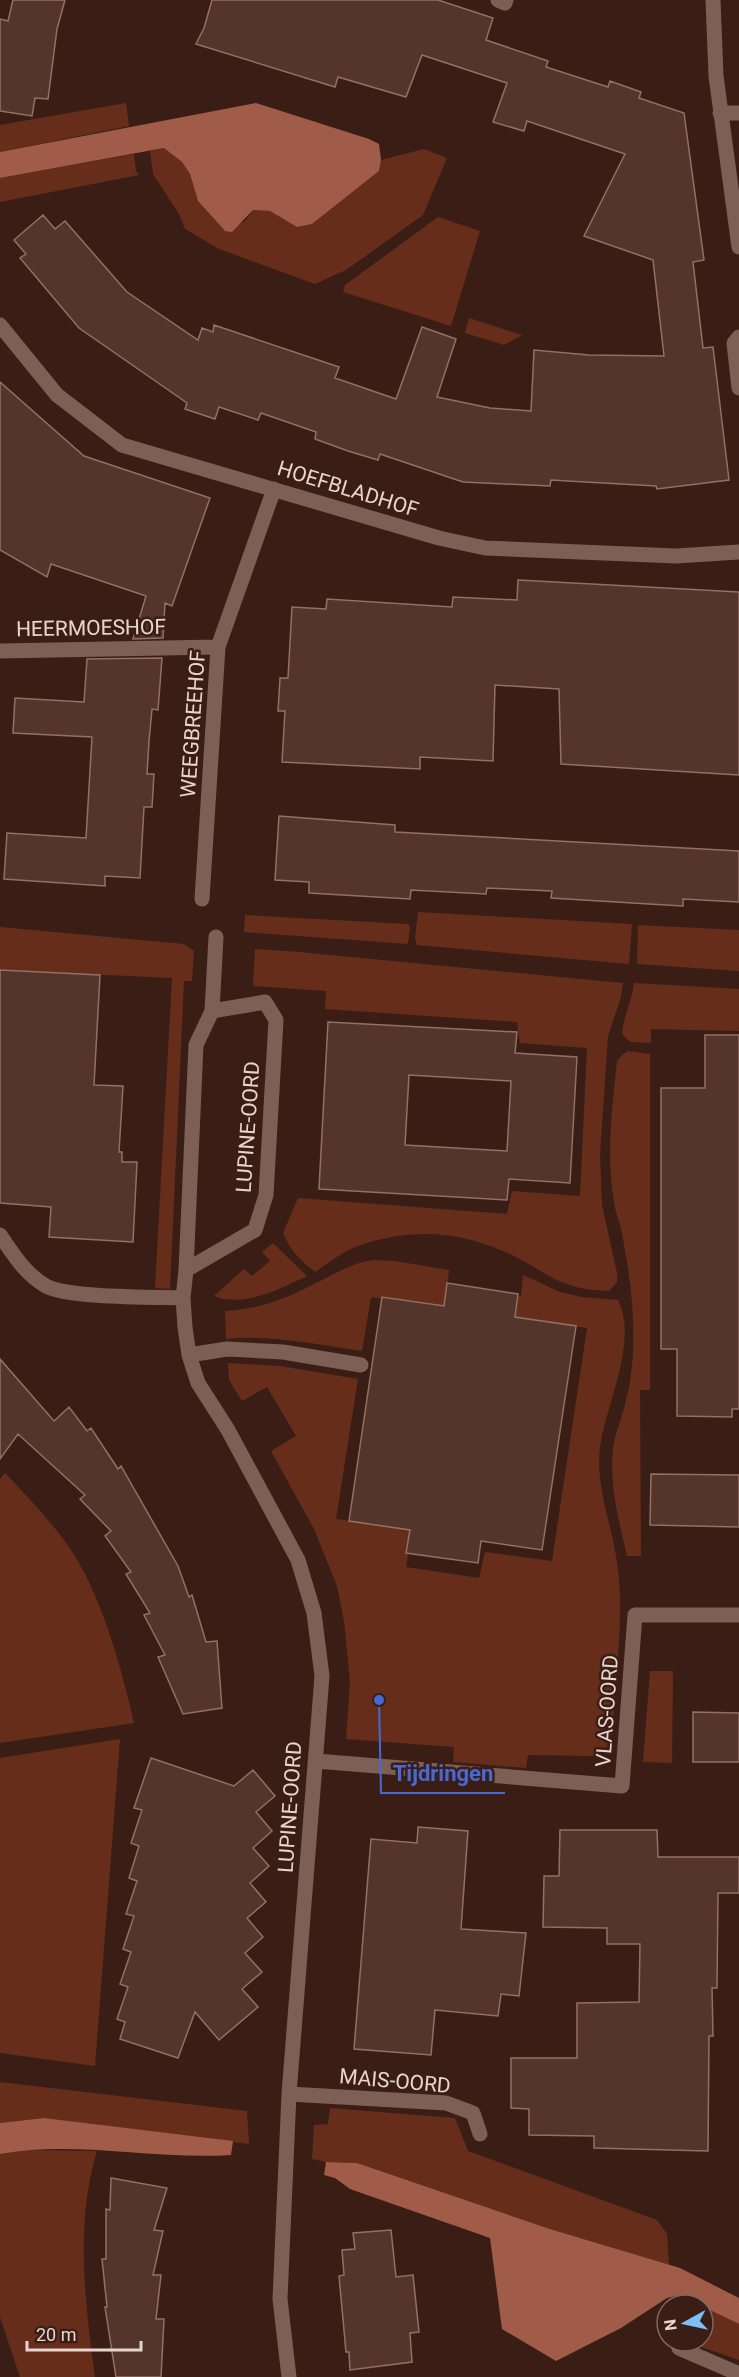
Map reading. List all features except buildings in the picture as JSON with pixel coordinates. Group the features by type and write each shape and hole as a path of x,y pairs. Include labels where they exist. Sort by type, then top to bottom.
{"street":[{"path":"713,0 720,114 739,247"},
{"path":"720,114 739,113"},
{"name":"HOEFBLADHOF","path":"0,325 57,395 122,445 439,538 485,548 676,556 739,552"},
{"path":"739,338 734,343 739,388"},
{"name":"WEEGBREEHOF","path":"202,899 218,647 274,489"},
{"name":"HEERMOESHOF","path":"0,651 218,647"},
{"name":"LUPINE-OORD","path":"216,937 212,1011 196,1045 183,1298 189,1355 198,1383 228,1430 298,1560 314,1612 322,1676 289,2094 280,2299 289,2377"},
{"name":"LUPINE-OORD","path":"186,1270 255,1230 266,1195 276,1020 265,1002 212,1011"},
{"path":"0,1235 26,1271 47,1288 74,1293 183,1298"},
{"path":"189,1355 227,1349 272,1351 361,1365"},
{"name":"VLAS-OORD","path":"316,1761 622,1786 636,1615 739,1615"},
{"name":"MAIS-OORD","path":"289,2094 446,2103 473,2113 480,2134"},
{"path":"689,2353 739,2374"}],"shaded area":[{"path":"126,103 129,126 0,152 0,125"},
{"path":"256,103 379,144 381,160 379,171 312,224 297,227 270,211 253,210 232,232 225,231 198,201 190,174 182,162 164,148 0,178 0,152"},
{"path":"164,148 182,162 190,174 198,201 225,231 245,221 253,210 270,211 297,227 312,224 379,171 381,160 424,149 447,158 423,215 346,270 315,284 219,249 185,229 179,214 153,174 150,151"},
{"path":"134,154 136,171 139,175 0,202 0,178"},
{"path":"438,217 480,231 451,326 343,292 345,285"},
{"path":"469,318 522,335 504,345 465,333"},
{"path":"418,912 632,924 629,964 417,945 415,938"},
{"path":"245,915 408,924 410,926 408,944 244,932"},
{"path":"638,925 739,930 739,971 637,964"},
{"path":"0,927 184,944 194,951 192,981 184,981 170,1289 155,1288 172,978 0,970"},
{"path":"255,949 623,983 621,997 608,1036 600,1154 602,1205 617,1273 617,1282 609,1291 573,1286 493,1247 436,1234 416,1234 377,1240 341,1254 315,1272 300,1259 283,1233 298,1198 507,1214 512,1191 580,1196 587,1048 520,1043 517,1022 325,1009 326,991 253,986"},
{"path":"634,983 739,989 739,1031 651,1029 651,1043 630,1042 622,1034"},
{"path":"628,1051 650,1054 650,1390 640,1390 641,1556 627,1556 612,1476 613,1448 628,1390 633,1349 630,1286 610,1167 617,1061"},
{"path":"273,1243 307,1276 273,1291 249,1298 237,1300 214,1296 244,1269 252,1276 270,1261 262,1252"},
{"path":"374,1260 449,1270 445,1308 371,1297 362,1351 277,1339 226,1339 225,1311 271,1303 350,1266"},
{"path":"523,1275 560,1292 581,1297 618,1300 623,1316 625,1333 620,1370 599,1456 601,1487 615,1548 620,1592 613,1721 609,1744 603,1752 595,1756 528,1755 526,1768 453,1762 454,1747 346,1739 350,1682 344,1621 337,1586 314,1529 271,1451 296,1436 267,1387 242,1401 229,1380 228,1363 280,1366 358,1379 336,1519 412,1529 406,1567 479,1578 485,1552 552,1561 587,1328 513,1318 516,1295 521,1296"},
{"path":"5,1473 61,1536 87,1578 115,1649 134,1723 0,1743 0,1479"},
{"path":"650,1671 673,1671 672,1763 643,1762"},
{"path":"120,1739 95,2066 0,2053 0,1758"},
{"path":"0,2082 247,2111 249,2144 44,2118 0,2123"},
{"path":"330,2108 455,2118 468,2151 657,2220 667,2234 669,2265 550,2229 357,2163 312,2159 314,2125 328,2124"},
{"path":"44,2118 233,2141 231,2155 173,2155 86,2149 29,2150 0,2154 0,2123"},
{"path":"26,2150 97,2151 90,2178 84,2235 85,2292 95,2377 20,2377 0,2317 0,2154"},
{"path":"326,2162 357,2163 550,2229 680,2268 739,2298 739,2324 715,2312 715,2293 655,2293 655,2306 621,2328 556,2361 502,2329 490,2238 350,2189 335,2178 324,2175"},
{"path":"715,2312 739,2324 739,2360 715,2352"}],"place":[{"name":"Tijdringen","path":"379,1700"}]}
